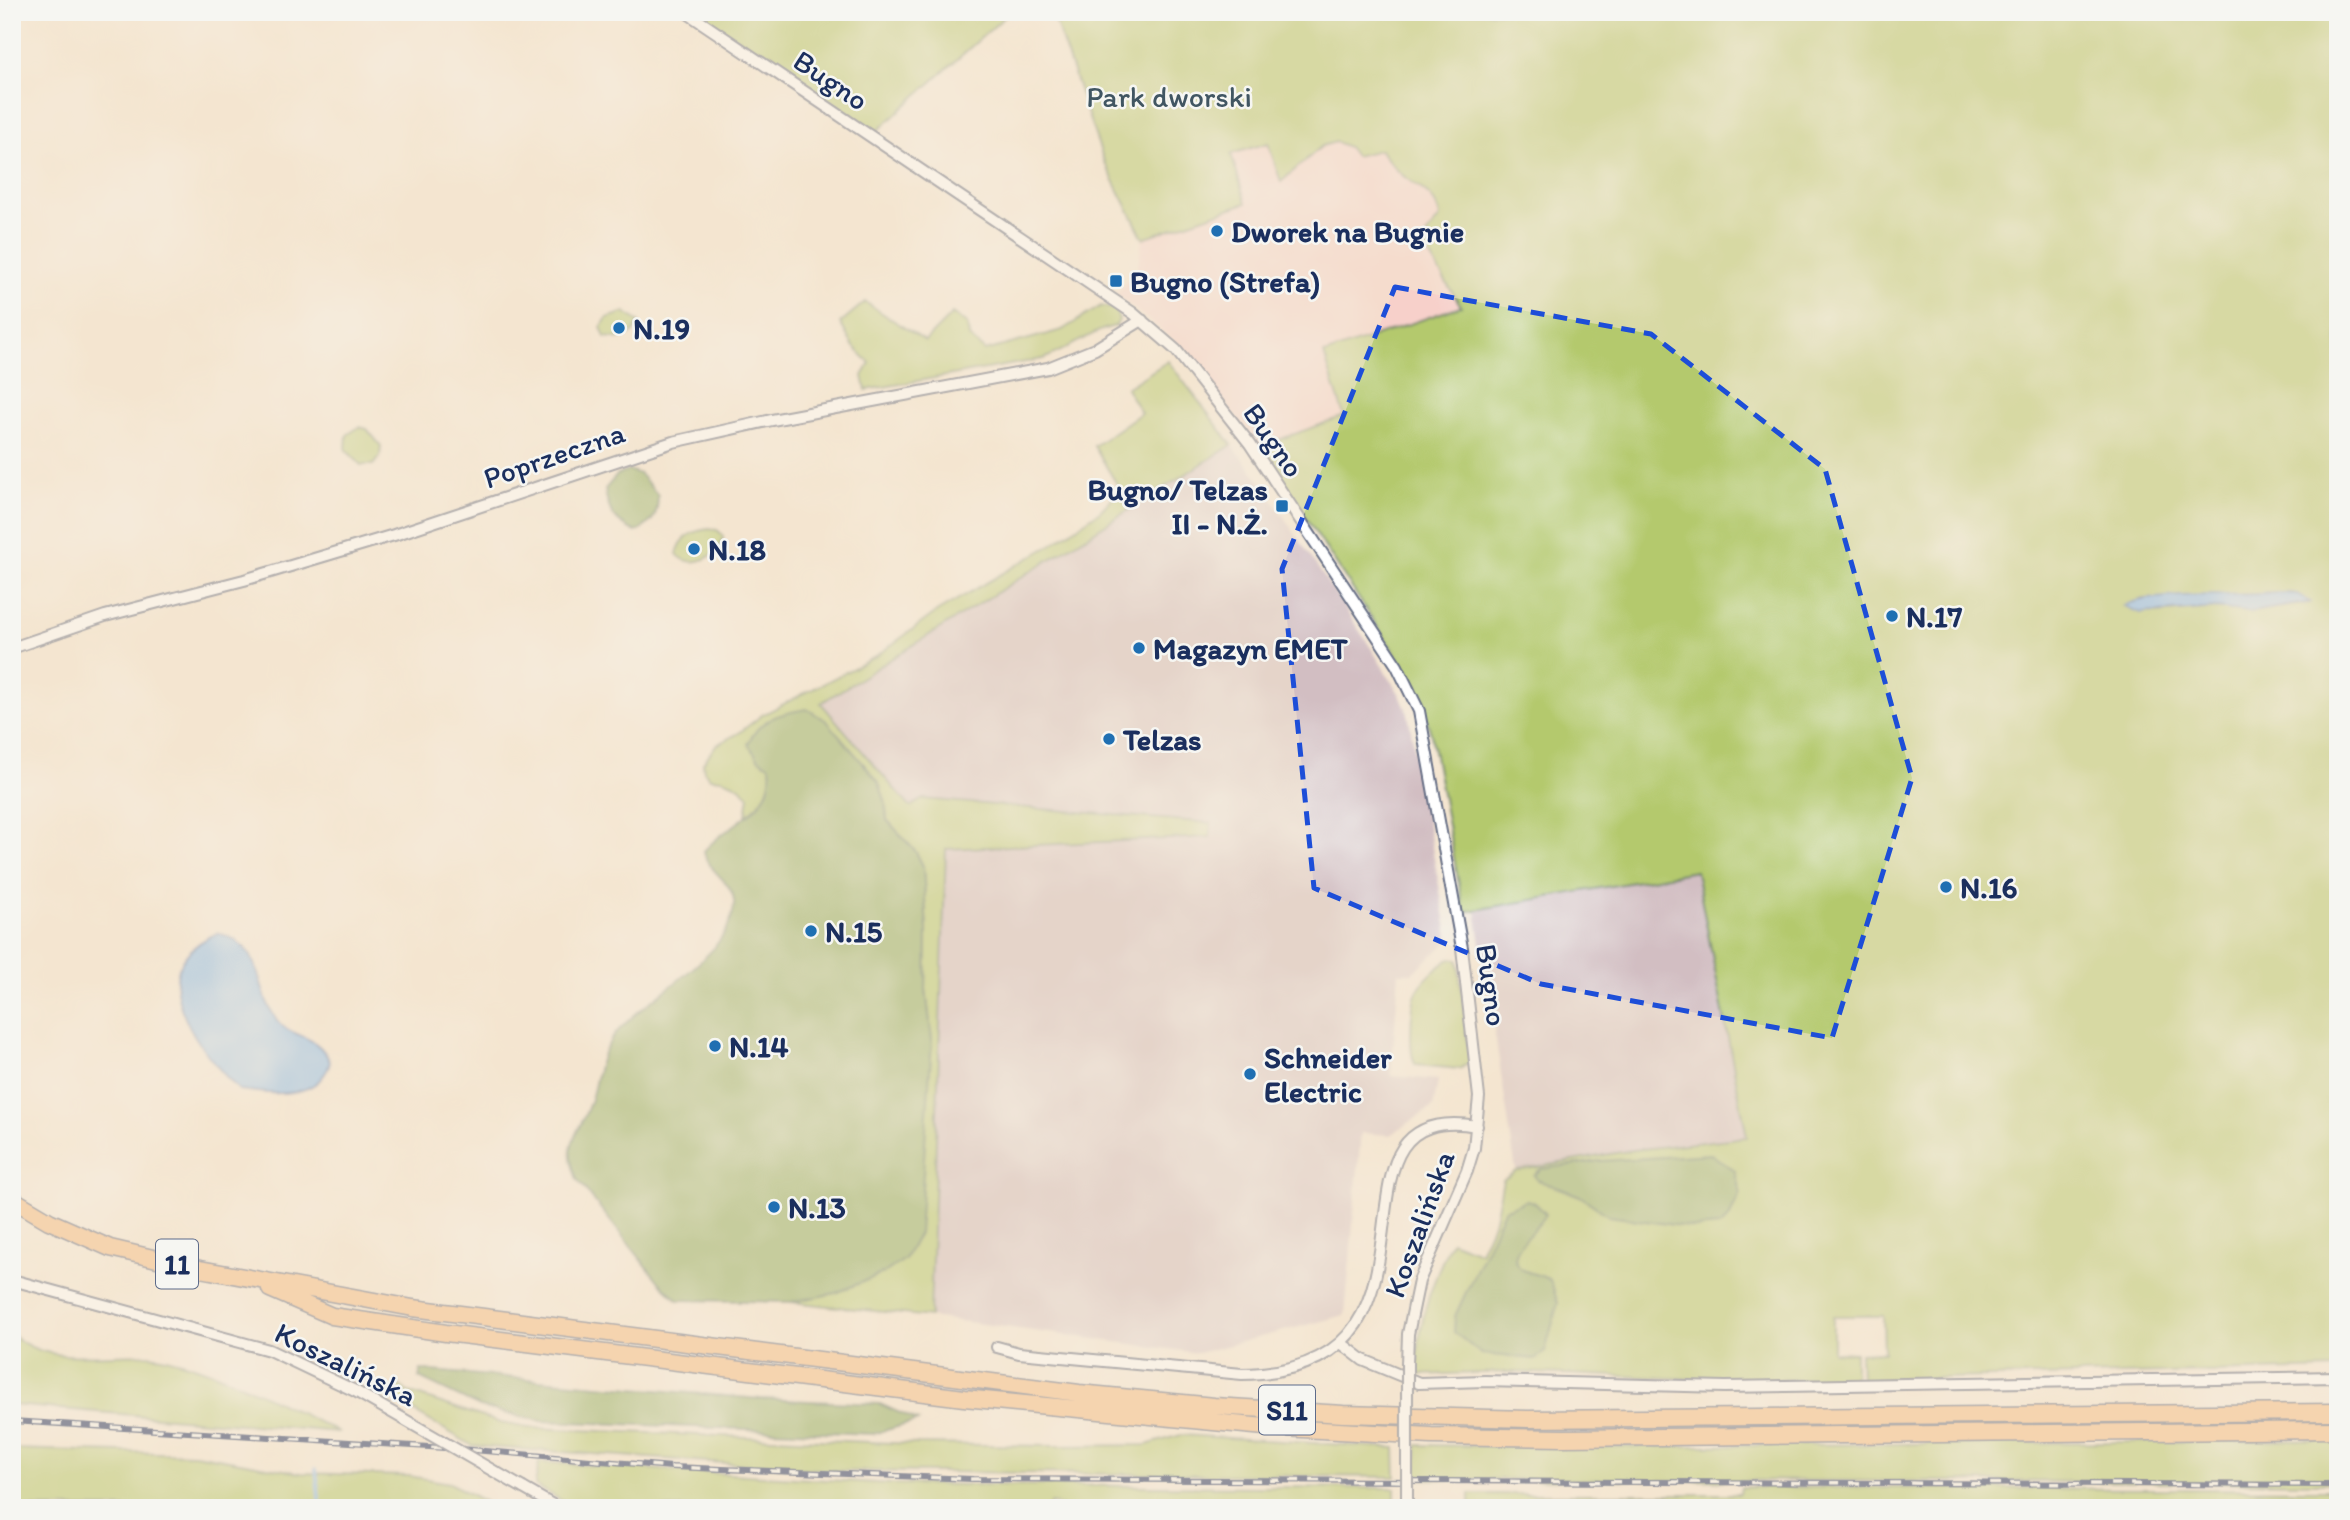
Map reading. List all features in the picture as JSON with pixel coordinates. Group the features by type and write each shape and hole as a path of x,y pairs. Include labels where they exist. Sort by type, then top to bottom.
{"highway":[{"name":"11","path":"12,1199 49,1221 110,1248 245,1278 332,1316"},
{"name":"S11","path":"245,1278 413,1308 759,1353 1079,1393 1253,1408 1528,1419 2338,1412"},
{"name":"S11","path":"332,1316 964,1398 1153,1419 1279,1428 1431,1436 1563,1438 2338,1430"}],"street":[{"name":"Bugno","path":"686,12 1142,320 1176,350 1250,444 1411,690 1425,736 1462,948 1479,1076 1477,1126"},
{"name":"Poprzeczna","path":"12,648 92,620 244,580 394,535 654,447 772,419 1032,372 1079,357 1142,320"},
{"path":"997,1347 1018,1353 1251,1374 1302,1367 1330,1353 1340,1343 1357,1324 1373,1295 1380,1262 1387,1184 1402,1147 1416,1133 1438,1125 1458,1123 1477,1126"},
{"name":"Koszalińska","path":"1407,1508 1408,1334 1419,1281 1460,1193 1474,1147 1477,1126"},
{"name":"Koszalińska","path":"16,1281 269,1350 355,1391 558,1508"},
{"path":"1340,1343 1363,1360 1419,1383 1485,1381 1725,1387 2338,1377"}],"highlighted area":[{"path":"1395,287 1651,334 1825,469 1912,778 1832,1038 1541,984 1314,888 1282,569"}],"shaded area":[{"path":"1336,142 1348,147 1355,156 1380,150 1398,171 1428,191 1440,217 1421,242 1461,306 1325,354 1345,416 1259,447 1181,346 1116,294 1137,271 1143,238 1246,203 1231,154 1268,143 1281,181 1322,146"},
{"path":"1232,445 1260,481 1371,648 1400,695 1408,714 1449,941 1412,973 1399,973 1391,1076 1438,1080 1433,1107 1390,1135 1361,1133 1345,1315 1198,1353 930,1317 946,849 821,703"},
{"path":"1696,871 1747,1137 1633,1150 1516,1171 1476,911"}],"green space":[{"path":"697,12 1010,12 876,132"},
{"name":"Park dworski","path":"1052,12 2338,12 2338,1369 1861,1380 1860,1353 1884,1352 1883,1316 1833,1316 1833,1352 1855,1353 1855,1380 1717,1380 1511,1372 1417,1375 1419,1339 1426,1306 1451,1241 1480,1252 1495,1219 1503,1180 1516,1171 1633,1150 1747,1137 1696,871 1464,912 1431,734 1417,687 1259,447 1344,416 1324,354 1461,306 1421,242 1440,217 1429,195 1399,172 1380,150 1355,156 1348,147 1336,142 1322,146 1281,182 1268,143 1231,154 1246,203 1143,238 1104,161","holes":["2292,593 2309,603 2250,612 2217,608 2155,613 2125,606 2143,599"]},
{"path":"865,302 925,341 952,314 967,324 969,337 985,351 1062,330 1101,306 1115,309 1119,320 1116,326 1043,359 866,390 863,376 870,363 853,346 840,323"},
{"path":"625,312 639,322 634,332 622,339 605,337 601,327 607,318"},
{"path":"1168,361 1232,445 821,703 910,807 923,799 1211,823 1210,837 946,849 930,1317 791,1302 850,1287 905,1259 925,1124 932,1040 926,989 927,931 923,866 916,852 887,820 885,800 878,781 860,760 759,759 770,766 770,780 762,800 746,815 749,796 731,782 710,778 704,771 703,763 716,745 739,733 762,715 875,657 938,611 1051,545 1100,511 1117,493 1118,486 1094,446 1141,413 1126,388"},
{"path":"359,427 367,429 381,446 380,456 373,465 361,465 346,450 347,435"},
{"path":"629,470 640,474 658,495 654,517 636,532 613,515 605,489 617,475"},
{"path":"709,529 717,530 723,535 722,543 712,555 698,561 690,561 677,554 681,543 688,536"},
{"path":"807,709 827,721 878,781 885,800 887,820 916,852 923,866 927,931 926,989 932,1040 919,1233 905,1259 884,1273 836,1293 791,1302 678,1300 660,1283 577,1179 571,1158 572,1143 611,1040 641,1009 700,962 717,944 729,925 734,905 733,897 726,883 710,865 704,851 758,805 766,794 770,781 770,766 759,759 748,744 758,728 772,718"},
{"path":"1452,958 1458,960 1470,1062 1460,1069 1416,1065 1413,1060 1411,1031 1416,994 1432,973"},
{"path":"1711,1154 1735,1171 1740,1193 1729,1218 1719,1226 1696,1228 1609,1216 1580,1196 1537,1180 1534,1175 1541,1169 1599,1161"},
{"path":"1527,1200 1534,1202 1546,1214 1518,1250 1515,1257 1517,1264 1523,1270 1550,1280 1558,1303 1545,1352 1535,1359 1481,1354 1454,1332 1455,1316 1504,1210"},
{"path":"12,1334 28,1345 46,1352 85,1356 147,1355 188,1364 254,1390 339,1432 12,1405"},
{"path":"421,1370 761,1399 880,1404 918,1421 873,1434 540,1421 480,1407 419,1378"},
{"path":"398,1385 408,1392 501,1423 529,1428 917,1444 1058,1446 1146,1445 1181,1435 1395,1448 1396,1477 842,1471 473,1446 386,1395"},
{"path":"2338,1440 2338,1483 1417,1479 1417,1445 1574,1447"},
{"path":"12,1449 195,1454 301,1473 409,1476 450,1483 496,1508 12,1508"},
{"path":"539,1462 892,1484 1395,1488 1395,1508 1066,1508 1051,1503 1048,1508 574,1508 535,1485"},
{"path":"1741,1487 2338,1490 2338,1508 1470,1508 1470,1494 1740,1494"}],"water":[{"path":"2297,594 2310,602 2250,612 2217,608 2140,613 2124,606 2137,601 2176,596"},
{"path":"218,933 244,947 251,957 276,1019 289,1030 311,1040 325,1052 330,1062 324,1075 316,1083 293,1092 239,1090 192,1032 182,1009 177,987 180,967 193,948"}],"waterway":[{"path":"316,1469 320,1508"}],"railway":[{"path":"12,1421 461,1449 672,1467 973,1479 2338,1485"}],"place":[{"name":"Dworek na Bugnie","path":"1217,231"},
{"name":"Bugno (Strefa)","path":"1116,281"},
{"name":"N.19","path":"619,328"},
{"name":"Bugno/ Telzas II - N.Ż.","path":"1282,506"},
{"name":"N.18","path":"694,549"},
{"name":"N.17","path":"1892,616"},
{"name":"Magazyn EMET","path":"1139,648"},
{"name":"Telzas","path":"1109,739"},
{"name":"N.16","path":"1946,887"},
{"name":"N.15","path":"811,931"},
{"name":"N.14","path":"715,1046"},
{"name":"Schneider Electric","path":"1250,1074"},
{"name":"N.13","path":"774,1207"}]}
